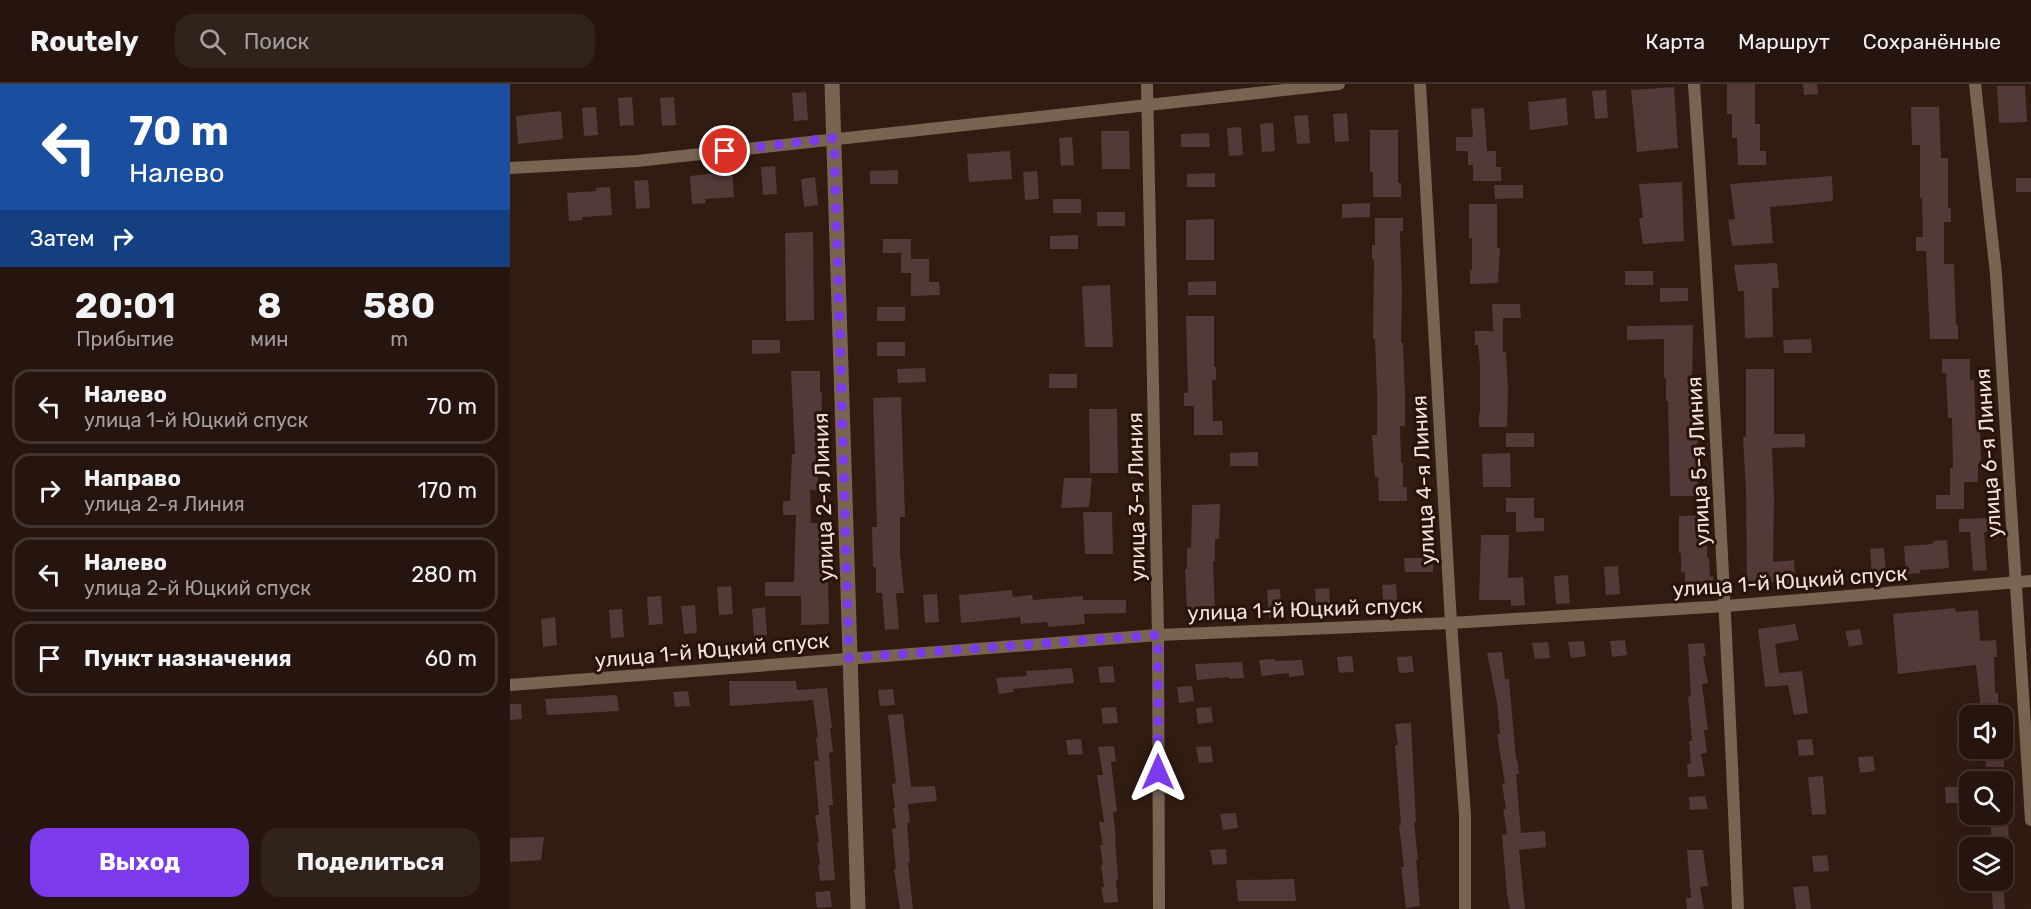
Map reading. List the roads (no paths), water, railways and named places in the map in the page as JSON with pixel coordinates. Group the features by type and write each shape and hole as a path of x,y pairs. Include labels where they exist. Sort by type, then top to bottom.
{"street":[{"name":"улица 2-я Линия","path":"832,84 858,909"},
{"name":"улица 3-я Линия","path":"1147,84 1158,635 1159,909"},
{"path":"510,168 637,161 1339,84"},
{"name":"улица 4-я Линия","path":"1420,84 1451,623 1465,815 1465,909"},
{"name":"улица 5-я Линия","path":"1694,84 1726,606 1738,909"},
{"name":"улица 6-я Линия","path":"1975,84 1996,274 2031,820"},
{"name":"улица 1-й Юцкий спуск","path":"510,686 1158,635 1451,623 1726,606 2031,581"}]}
